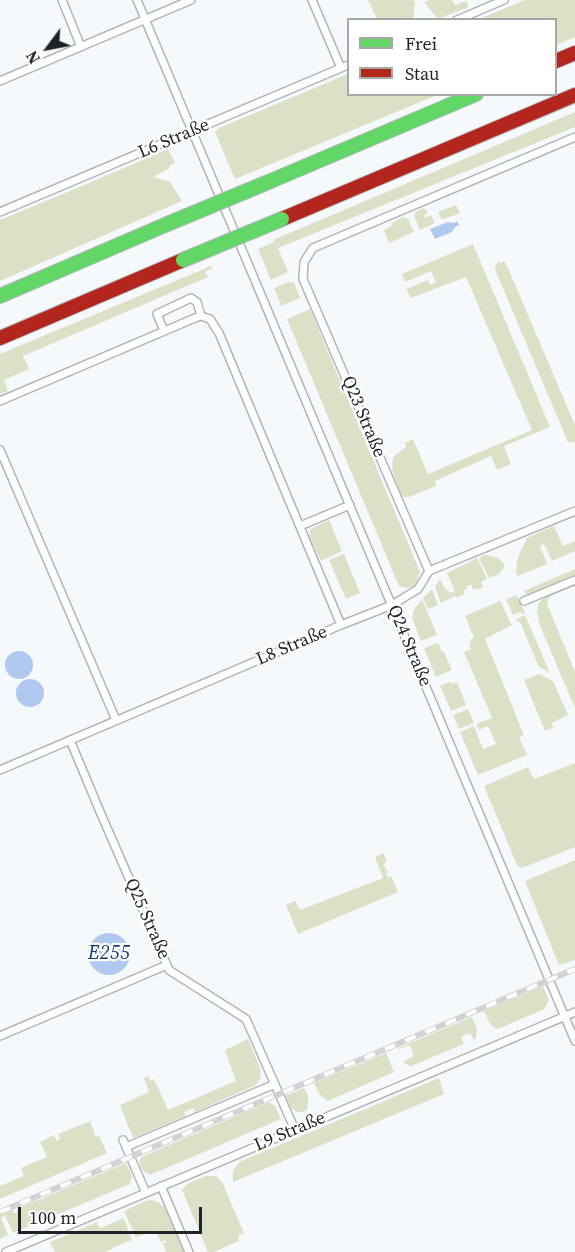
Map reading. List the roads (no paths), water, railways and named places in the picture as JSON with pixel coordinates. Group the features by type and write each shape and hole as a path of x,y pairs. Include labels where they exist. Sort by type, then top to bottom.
{"highway":[{"path":"557,60 575,53"},
{"path":"0,338 575,95"},
{"path":"0,296 471,96"}],"lane":[{"path":"62,0 81,47"},
{"name":"Q24 Straße","path":"137,0 575,1041"},
{"path":"0,81 191,0"},
{"path":"312,0 345,66"},
{"path":"462,18 504,0"},
{"name":"L6 Straße","path":"0,212 345,66"},
{"name":"Q23 Straße","path":"429,571 303,279 304,262 313,248 575,137"},
{"path":"164,331 157,314 191,298 196,302 201,316"},
{"path":"0,400 201,316 210,319 219,333 341,625"},
{"path":"0,450 116,720"},
{"path":"300,526 350,505"},
{"name":"L8 Straße","path":"0,770 392,605 418,589 429,571 575,511"},
{"path":"524,601 575,580"},
{"name":"Q25 Straße","path":"70,740 166,965 169,970 246,1019 295,1130"},
{"path":"0,1036 166,965"},
{"name":"L9 Straße","path":"6,1252 575,1012"},
{"path":"146,1193 125,1144 275,1084"},
{"path":"161,1186 189,1252"}],"water":[{"path":"457,221 459,225 452,232 435,239 430,229"},
{"path":"19,651 29,655 33,665 29,675 19,679 9,675 5,665 9,655"},
{"path":"30,679 40,683 44,693 40,703 30,707 20,703 16,693 20,683"},
{"name":"E255","path":"109,933 117,934 124,939 129,946 129,962 124,969 117,974 109,975 101,974 94,969 89,962 88,954 89,946 94,939 101,934"}],"railway":[{"path":"0,1212 575,969"}]}
